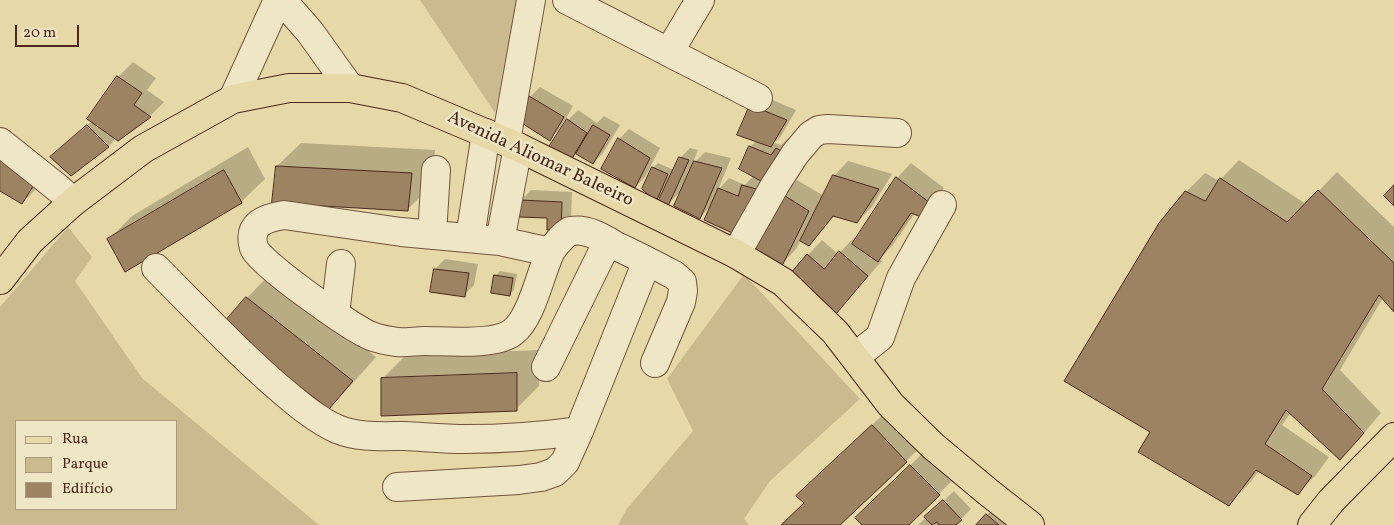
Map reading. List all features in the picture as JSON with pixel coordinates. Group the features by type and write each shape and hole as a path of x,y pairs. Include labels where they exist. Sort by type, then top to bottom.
{"main road":[{"name":"Avenida Aliomar Baleeiro","path":"0,280 30,241 74,202 143,148 233,99 289,88 350,88 402,98 503,141 736,254 783,282 835,332 891,404 934,446 1030,525"},
{"path":"1312,525 1331,501 1394,437"}],"street":[{"path":"233,99 278,0"},
{"path":"282,0 310,32 350,88"},
{"path":"470,238 503,141 531,0"},
{"path":"566,0 758,98"},
{"path":"669,52 700,0"},
{"path":"736,254 775,185 795,154 811,135 819,130 828,129 897,133"},
{"path":"500,241 503,141"},
{"path":"0,142 74,202"},
{"path":"432,235 436,170"},
{"path":"855,357 880,337 901,278 942,205"},
{"path":"550,252 500,241 401,232 284,215 262,220 252,235 254,249 265,262 335,314 370,336 398,342 484,341 502,338 513,332 524,318 539,286 550,252 570,232 582,231 608,241 674,275 682,282 684,291 674,320 655,363"},
{"path":"546,367 608,241"},
{"path":"397,487 519,480 540,477 555,472 565,462 580,431 647,261"},
{"path":"335,314 341,264"},
{"path":"156,268 250,364 305,410 321,421 338,429 352,434 371,436 465,439 527,438 580,431"}],"green space":[{"path":"420,0 519,0 495,113"},
{"path":"68,227 92,257 75,281 142,378 319,525 0,525 0,307"},
{"path":"744,274 860,399 770,481 744,519 749,525 618,525 626,510 693,431 667,379"}],"building":[{"path":"117,76 142,93 134,105 151,117 118,141 87,119"},
{"path":"529,96 564,117 550,141 517,120"},
{"path":"750,105 787,120 771,147 737,135"},
{"path":"567,119 587,133 570,162 547,150"},
{"path":"87,125 109,147 71,176 50,157"},
{"path":"593,125 610,135 593,164 576,154"},
{"path":"618,138 650,158 635,188 601,169"},
{"path":"749,146 771,155 776,148 787,154 768,185 739,169"},
{"path":"679,157 689,160 668,206 659,200"},
{"path":"0,158 37,180 22,204 0,191"},
{"path":"694,161 722,168 700,219 674,206"},
{"path":"276,166 412,173 408,211 272,203"},
{"path":"652,167 668,174 656,202 642,189"},
{"path":"224,170 242,203 125,272 107,239"},
{"path":"833,175 879,189 857,223 833,216 809,246 800,241"},
{"path":"896,177 930,203 921,217 911,213 878,262 852,244"},
{"path":"1220,178 1287,222 1318,190 1394,263 1394,312 1379,295 1322,389 1364,433 1340,460 1286,410 1265,444 1312,476 1298,495 1256,470 1229,506 1138,452 1150,432 1064,381 1159,223 1185,191 1205,201"},
{"path":"742,185 760,190 739,236 704,220 718,188 738,196"},
{"path":"1394,185 1394,206 1384,196"},
{"path":"782,194 809,211 782,266 751,246"},
{"path":"520,200 562,202 561,230 547,230 547,218 519,217"},
{"path":"839,251 868,276 836,314 790,274 807,254 824,269"},
{"path":"434,269 469,273 465,297 430,292"},
{"path":"494,275 513,278 510,296 491,293"},
{"path":"246,297 353,381 329,409 221,326"},
{"path":"517,373 517,411 381,416 381,378"},
{"path":"872,425 907,462 840,525 781,525 804,503 796,496"},
{"path":"910,465 940,495 909,525 862,525 855,518"},
{"path":"943,500 962,520 956,525 939,525 937,522 932,525 924,517"},
{"path":"986,514 999,525 976,525"}]}
